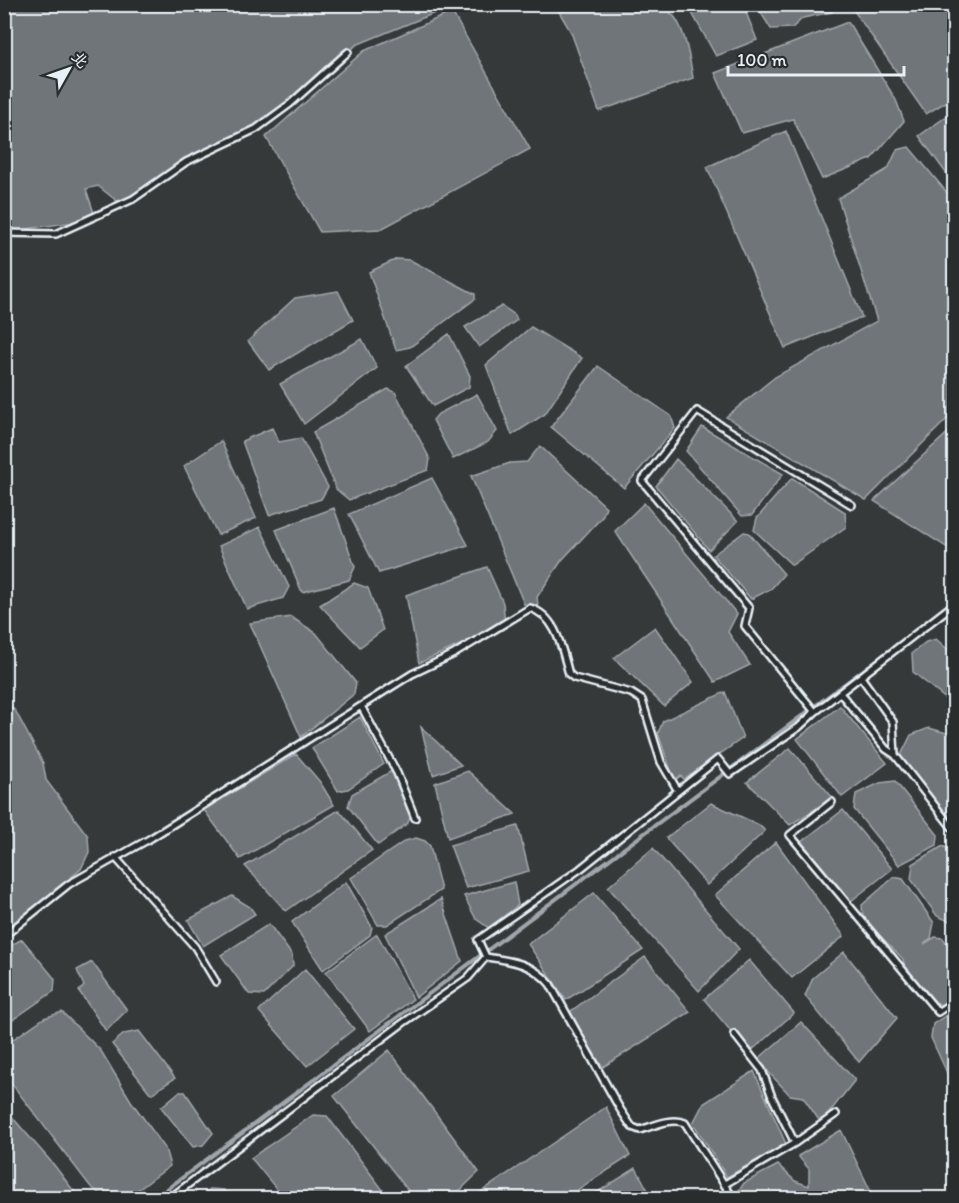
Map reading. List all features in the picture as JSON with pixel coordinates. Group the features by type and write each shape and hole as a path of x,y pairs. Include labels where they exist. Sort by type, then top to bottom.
{"lane":[{"path":"4,233 56,234 133,199 186,162 255,129 290,104 348,52"},
{"path":"815,712 745,626 748,608 642,481 697,411 852,506"},
{"path":"486,957 478,940 580,868 718,759 729,774 799,727 815,712 954,604"},
{"path":"4,936 69,884 151,838 412,674 454,654 530,608 545,615 552,625 573,678 636,695 642,700 661,762 678,791"},
{"path":"861,677 893,722 896,755"},
{"path":"840,693 886,749 896,755 954,830"},
{"path":"361,706 397,773 415,818"},
{"path":"832,802 790,835 938,1012 954,1001"},
{"path":"115,857 195,947 216,982"},
{"path":"486,957 519,962 540,972 550,984 632,1127 640,1130 658,1124 681,1121 686,1123 734,1198"},
{"path":"170,1198 403,1023 468,978 486,957"},
{"path":"734,1034 762,1070 795,1143"},
{"path":"724,1184 795,1143 836,1114"}],"shaded area":[{"path":"4,5 445,5 437,12 356,45 320,82 262,128 205,154 122,205 98,186 86,189 96,219 5,232"},
{"path":"555,5 669,5 668,11 674,16 682,31 693,78 599,111 571,32"},
{"path":"704,5 743,5 757,40 716,56 692,13"},
{"path":"756,5 827,5 832,12 803,18 792,28 771,29"},
{"path":"850,5 954,5 954,97 926,114"},
{"path":"452,12 530,149 381,229 320,232 266,137 364,51"},
{"path":"848,22 896,100 904,121 871,159 822,179 793,119 742,133 715,73"},
{"path":"954,111 954,184 919,136"},
{"path":"786,131 862,317 785,348 707,167"},
{"path":"909,147 954,201 954,412 866,500 726,417 775,377 877,321 838,198 888,169 897,150"},
{"path":"397,259 410,260 475,294 475,299 410,347 396,350 369,272"},
{"path":"338,291 353,320 269,370 248,341 295,298"},
{"path":"502,306 515,315 517,320 479,347 465,327"},
{"path":"531,327 582,358 545,414 512,435 486,365"},
{"path":"449,334 470,376 469,387 433,406 406,366"},
{"path":"362,339 377,368 304,424 280,384"},
{"path":"598,366 671,416 675,428 624,488 551,427"},
{"path":"388,389 395,392 430,459 428,470 349,500 336,489 313,432"},
{"path":"477,394 497,431 488,442 453,459 433,420 438,414"},
{"path":"702,427 783,474 752,515 742,516 686,451"},
{"path":"954,427 954,552 874,501"},
{"path":"272,428 279,442 301,438 328,487 321,499 269,515 242,441"},
{"path":"221,441 256,518 218,535 184,466"},
{"path":"540,446 606,507 602,517 562,560 537,597 538,605 524,604 471,476 510,463 527,462"},
{"path":"676,459 738,521 709,550 656,486"},
{"path":"432,478 468,545 379,573 349,514"},
{"path":"792,478 845,512 846,527 792,565 754,530 757,518"},
{"path":"644,503 737,614 728,632 750,665 715,682 615,531"},
{"path":"334,508 355,567 349,580 302,592 276,530"},
{"path":"260,527 289,587 283,598 247,609 219,546"},
{"path":"744,532 749,533 784,574 771,589 751,599 713,555"},
{"path":"487,567 503,603 505,625 419,663 406,595"},
{"path":"354,583 368,588 383,630 360,647 320,605"},
{"path":"291,617 316,633 356,683 354,694 301,737 250,623"},
{"path":"655,627 693,682 664,706 614,658"},
{"path":"936,639 954,655 954,706 913,672 912,653 926,642"},
{"path":"725,692 743,738 684,779 681,776 674,780 658,733 663,721"},
{"path":"4,699 16,712 43,763 46,780 88,836 89,852 81,869 4,932"},
{"path":"840,706 887,763 842,797 797,739"},
{"path":"360,717 384,764 348,789 338,791 312,748"},
{"path":"421,727 461,765 433,775"},
{"path":"929,728 954,735 954,826 900,757 911,735"},
{"path":"790,748 833,798 790,825 747,782"},
{"path":"296,754 320,782 334,805 240,859 204,810"},
{"path":"395,769 413,809 408,823 378,845 348,806 352,794"},
{"path":"468,771 515,814 448,838 435,783"},
{"path":"895,781 938,835 937,845 899,865 854,809 856,794 880,783"},
{"path":"711,803 759,825 765,831 707,885 666,838"},
{"path":"339,810 372,850 286,911 245,866"},
{"path":"843,810 892,869 851,901 801,842"},
{"path":"518,826 529,871 466,888 450,845"},
{"path":"416,838 425,841 430,846 441,890 387,925 378,925 351,878 405,841"},
{"path":"776,842 844,936 792,978 715,895"},
{"path":"943,846 954,853 954,920 952,922 937,916 911,879 913,864"},
{"path":"653,848 739,949 699,991 608,887"},
{"path":"894,877 903,879 934,923 931,938 924,944 935,937 943,938 954,955 954,997 941,1005 929,998 917,986 908,973 903,959 863,918 862,905"},
{"path":"346,882 372,927 370,935 323,970 292,922"},
{"path":"514,882 518,905 489,928 476,919 464,896"},
{"path":"594,893 643,950 566,1000 528,944"},
{"path":"232,896 250,907 255,914 203,946 188,920"},
{"path":"441,899 462,961 416,997 385,934"},
{"path":"269,924 292,955 293,966 264,995 249,994 221,955"},
{"path":"377,934 413,999 370,1031 326,972"},
{"path":"22,939 55,979 54,991 5,1025 5,949"},
{"path":"844,952 897,1018 859,1062 805,996 813,978"},
{"path":"645,957 690,1012 603,1067 567,1014"},
{"path":"749,960 794,1013 749,1053 704,999"},
{"path":"92,962 127,1010 106,1031 79,991 84,986 77,970"},
{"path":"305,969 354,1029 307,1066 259,1011"},
{"path":"954,1010 954,1088 931,1038 933,1024"},
{"path":"62,1012 101,1051 131,1101 165,1148 170,1166 127,1198 105,1198 90,1186 5,1075 5,1045 44,1018"},
{"path":"801,1022 855,1080 821,1123 803,1097 790,1095 757,1060"},
{"path":"139,1031 175,1078 151,1094 112,1044 124,1034"},
{"path":"389,1050 479,1172 452,1198 414,1198 334,1096"},
{"path":"754,1071 786,1144 727,1177 693,1123 703,1104"},
{"path":"179,1092 185,1092 213,1133 203,1145 193,1147 161,1107"},
{"path":"606,1107 630,1156 565,1198 472,1198"},
{"path":"5,1109 54,1165 79,1198 5,1198"},
{"path":"313,1115 327,1116 389,1198 284,1198 251,1158"},
{"path":"841,1130 874,1198 740,1198 737,1193 744,1183 778,1165 795,1181 809,1186 809,1169 798,1156"},
{"path":"636,1168 652,1198 588,1198"},
{"path":"210,1189 224,1190 227,1197 198,1198"}],"waterway":[{"path":"155,1198 905,639"}]}
